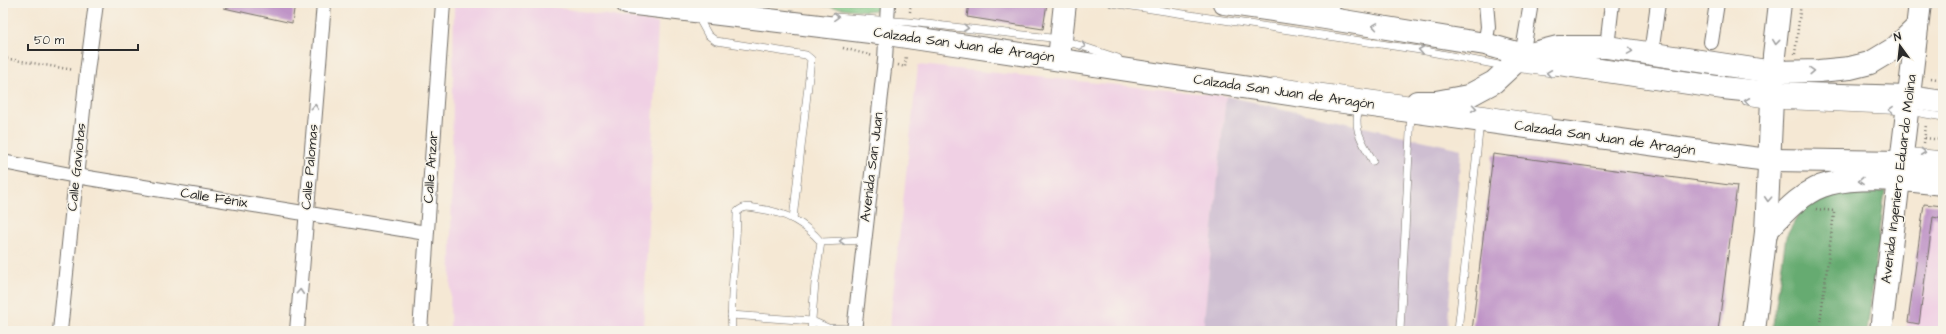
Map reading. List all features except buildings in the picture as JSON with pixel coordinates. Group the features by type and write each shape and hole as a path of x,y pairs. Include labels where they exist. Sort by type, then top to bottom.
{"main road":[{"name":"Calzada San Juan de Aragón","path":"627,3 696,12 887,27 1060,49 1330,100 1480,120 1770,153 1900,161 1943,167"},
{"path":"1060,49 1065,3"},
{"path":"1224,3 1485,44 1516,61 1560,64 1723,88 1773,90 1908,104 1943,102"},
{"path":"1754,331 1766,232 1773,90 1780,3"},
{"name":"Avenida Ingeniero Eduardo Molina","path":"1881,331 1900,161 1920,3"},
{"path":"1330,100 1436,102 1468,96 1494,82 1516,61 1558,47 1607,47 1650,54 1773,90 1819,71 1850,68 1870,63 1895,48 1917,26"},
{"path":"1766,232 1798,200 1828,184 1844,181 1900,161 1920,181 1943,184"}],"street":[{"name":"Calle Gaviotas","path":"60,331 96,3"},
{"name":"Calle Palomas","path":"297,331 324,3"},
{"name":"Calle Anzar","path":"420,331 443,3"},
{"name":"Avenida San Juan","path":"854,330 887,27 888,3"},
{"path":"1313,16 1336,3"},
{"path":"1485,44 1488,27 1486,3"},
{"path":"1516,61 1531,3"},
{"path":"1607,47 1612,3"},
{"path":"1650,54 1658,3"},
{"path":"1711,42 1717,3"},
{"name":"Calle Fénix","path":"3,162 76,176 426,233"}],"lane":[{"path":"1112,3 1420,50 1516,61 1557,74"},
{"path":"731,7 792,15"},
{"path":"696,12 708,35 716,41 806,55 811,59 793,219"},
{"path":"824,17 887,27"},
{"path":"1060,49 1128,60"},
{"path":"1265,80 1436,102 1554,120"},
{"path":"1737,100 1773,90"},
{"path":"1360,104 1355,121 1359,137 1373,161"},
{"path":"1908,104 1943,117"},
{"path":"1400,331 1411,111"},
{"path":"1458,331 1480,120"},
{"path":"1900,161 1943,155"},
{"path":"732,331 731,315 737,243 737,212 741,208 746,206 768,210 793,219 801,224 821,242 864,240"},
{"path":"811,331 821,242"},
{"path":"731,315 812,321 828,328 854,330"}],"path":[{"path":"950,3 969,5"},
{"path":"1796,54 1801,3"},
{"path":"838,47 862,53"},
{"path":"3,58 73,70"},
{"path":"1931,78 1943,80"},
{"path":"1925,138 1943,140"},
{"path":"1813,209 1834,211 1819,331"}],"shaded area":[{"path":"454,3 528,3 658,23 643,331 450,331"},
{"path":"918,65 1226,96 1203,331 889,331"},
{"path":"1226,96 1461,149 1447,331 1203,331"},
{"path":"1924,204 1943,206 1943,331 1906,331"}],"green space":[{"path":"802,3 883,3 884,9 865,11"},
{"path":"1885,191 1867,331 1772,331 1786,237 1803,206 1831,194"}]}
